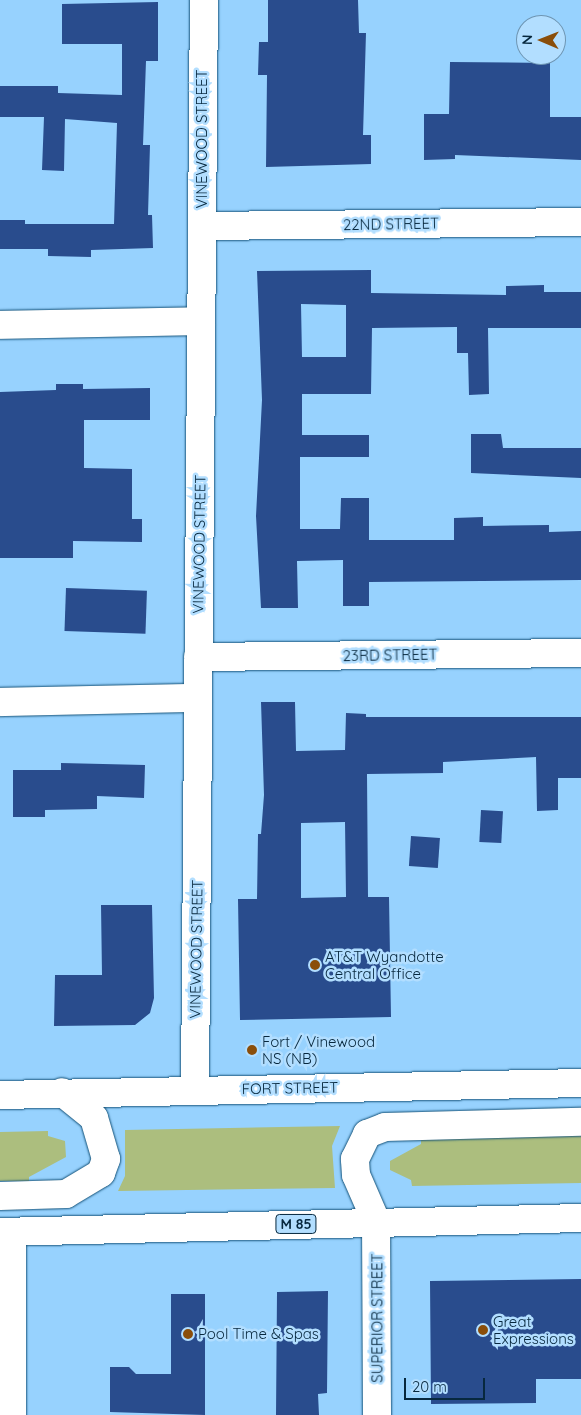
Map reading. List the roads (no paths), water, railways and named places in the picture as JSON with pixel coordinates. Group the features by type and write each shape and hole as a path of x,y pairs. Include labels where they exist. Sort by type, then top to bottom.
{"street":[{"name":"VINEWOOD STREET","path":"195,1089 204,0"},
{"name":"22ND STREET","path":"202,226 581,222"},
{"path":"0,325 201,321"},
{"name":"23RD STREET","path":"198,657 581,653"},
{"path":"0,702 198,698"},
{"name":"FORT STREET","path":"0,1095 195,1089 581,1083"},
{"path":"0,1196 66,1194 101,1172 106,1159 94,1118 62,1092"},
{"path":"376,1222 356,1175 355,1159 367,1134 385,1127 581,1122"},
{"name":"M 85","path":"6,1232 581,1218"},
{"name":"SUPERIOR STREET","path":"376,1222 377,1415"},
{"path":"6,1232 12,1415"}],"place":[{"name":"AT&T Wyandotte Central Office","path":"315,965"},
{"name":"Fort / Vinewood NS (NB)","path":"252,1050"},
{"name":"Great Expressions","path":"483,1330"},
{"name":"Pool Time & Spas","path":"188,1334"}]}
